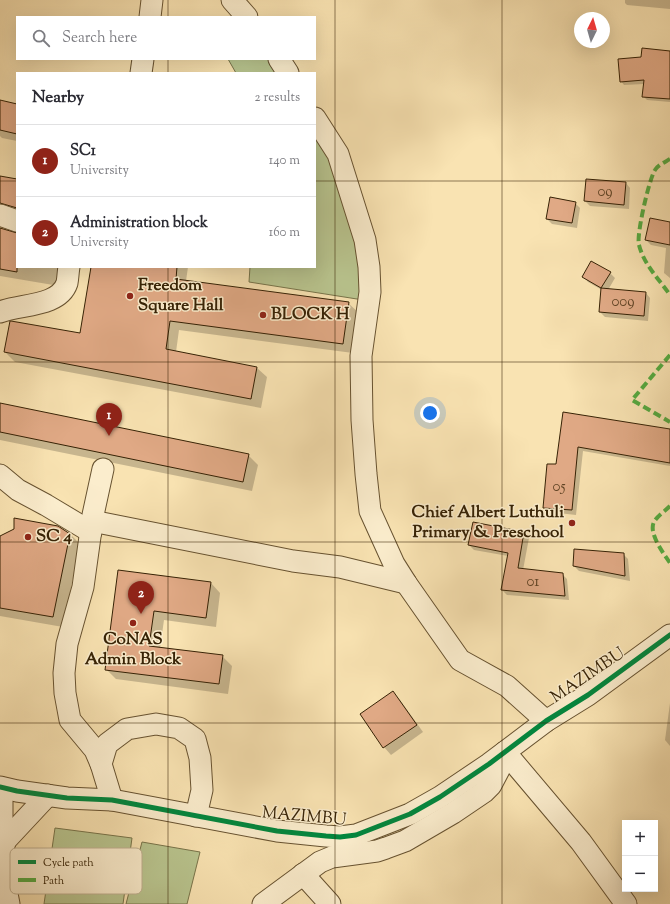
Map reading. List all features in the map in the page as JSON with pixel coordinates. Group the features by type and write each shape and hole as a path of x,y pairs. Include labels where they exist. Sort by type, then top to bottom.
{"street":[{"path":"150,16 152,0"},
{"path":"232,0 246,16"},
{"path":"141,72 143,60"},
{"path":"280,60 287,72"},
{"path":"316,120 338,154 365,240 369,267 370,292 361,356 362,420 370,511 389,553 406,583 460,660 507,686 546,721"},
{"path":"0,215 16,221"},
{"path":"0,312 47,301 58,295 66,284 69,268"},
{"path":"103,469 91,526 83,587 67,644 64,673 65,693 70,720 94,750 101,764 112,800"},
{"path":"0,475 18,490 91,526 340,567 406,583"},
{"name":"MAZIMBU","path":"1,787 17,791 66,798 112,800 277,831 340,837 356,835 410,814 463,782 546,721 588,695 670,635"},
{"path":"101,764 107,744 127,729 156,724 179,728 195,739 200,758 202,790 196,816"},
{"path":"263,904 326,859 386,848 405,841 435,824 487,788 497,775 505,752"},
{"path":"505,752 581,842 626,904"},
{"path":"1,787 1,860 9,904"},
{"path":"1,860 6,840 48,795"},
{"path":"303,874 330,904"}],"green space":[{"path":"229,60 278,60 285,72 235,72"},
{"path":"316,122 340,160 376,302 249,282 250,268 316,268"},
{"path":"55,828 132,838 131,848 52,848"},
{"path":"142,842 200,852 187,904 126,904 129,894 142,894 142,848 140,848"},
{"path":"45,894 124,894 123,904 44,904"}],"building":[{"path":"642,48 670,51 670,99 642,97 644,80 620,82 618,59 641,57"},
{"path":"0,100 16,104 16,134 0,130"},
{"path":"0,176 16,179 16,208 0,203"},
{"path":"586,179 626,182 624,205 584,201"},
{"path":"550,197 576,202 572,223 546,219"},
{"path":"650,218 670,222 670,245 645,240"},
{"path":"0,228 16,233 17,272 0,269"},
{"path":"591,261 611,272 601,288 582,277"},
{"path":"91,268 177,268 176,279 349,302 343,344 170,321 166,349 257,367 251,399 4,352 10,321 80,333"},
{"path":"601,288 646,292 644,316 599,312"},
{"path":"0,403 249,454 243,482 0,432"},
{"path":"563,412 670,429 670,463 578,447 572,510 543,508 547,464 556,464"},
{"path":"14,518 58,526 70,534 53,617 0,608 0,536 14,529"},
{"path":"473,522 524,532 518,568 563,573 565,596 501,590 508,553 468,545"},
{"path":"574,549 624,553 625,576 573,566"},
{"path":"118,570 211,582 206,618 154,611 149,646 223,655 219,684 105,670"},
{"path":"393,691 417,725 383,748 360,714"}],"marked path":[{"path":"670,159 658,167 652,175 639,231 639,245 644,259 670,295"},
{"path":"670,355 632,400 670,422"},
{"path":"670,506 657,518 653,527 655,537 670,563"}],"cycle path":[{"path":"0,787 67,798 112,800 277,831 340,837 356,835 410,814 440,797 489,764 546,721 588,695 670,635"}],"place":[{"name":"Freedom Square Hall","path":"130,296"},
{"name":"BLOCK H","path":"263,315"},
{"name":"SC1","path":"109,436"},
{"name":"Chief Albert Luthuli Primary & Preschool","path":"572,523"},
{"name":"SC 4","path":"28,537"},
{"name":"Administration block","path":"141,614"},
{"name":"CoNAS Admin Block","path":"133,623"}]}
